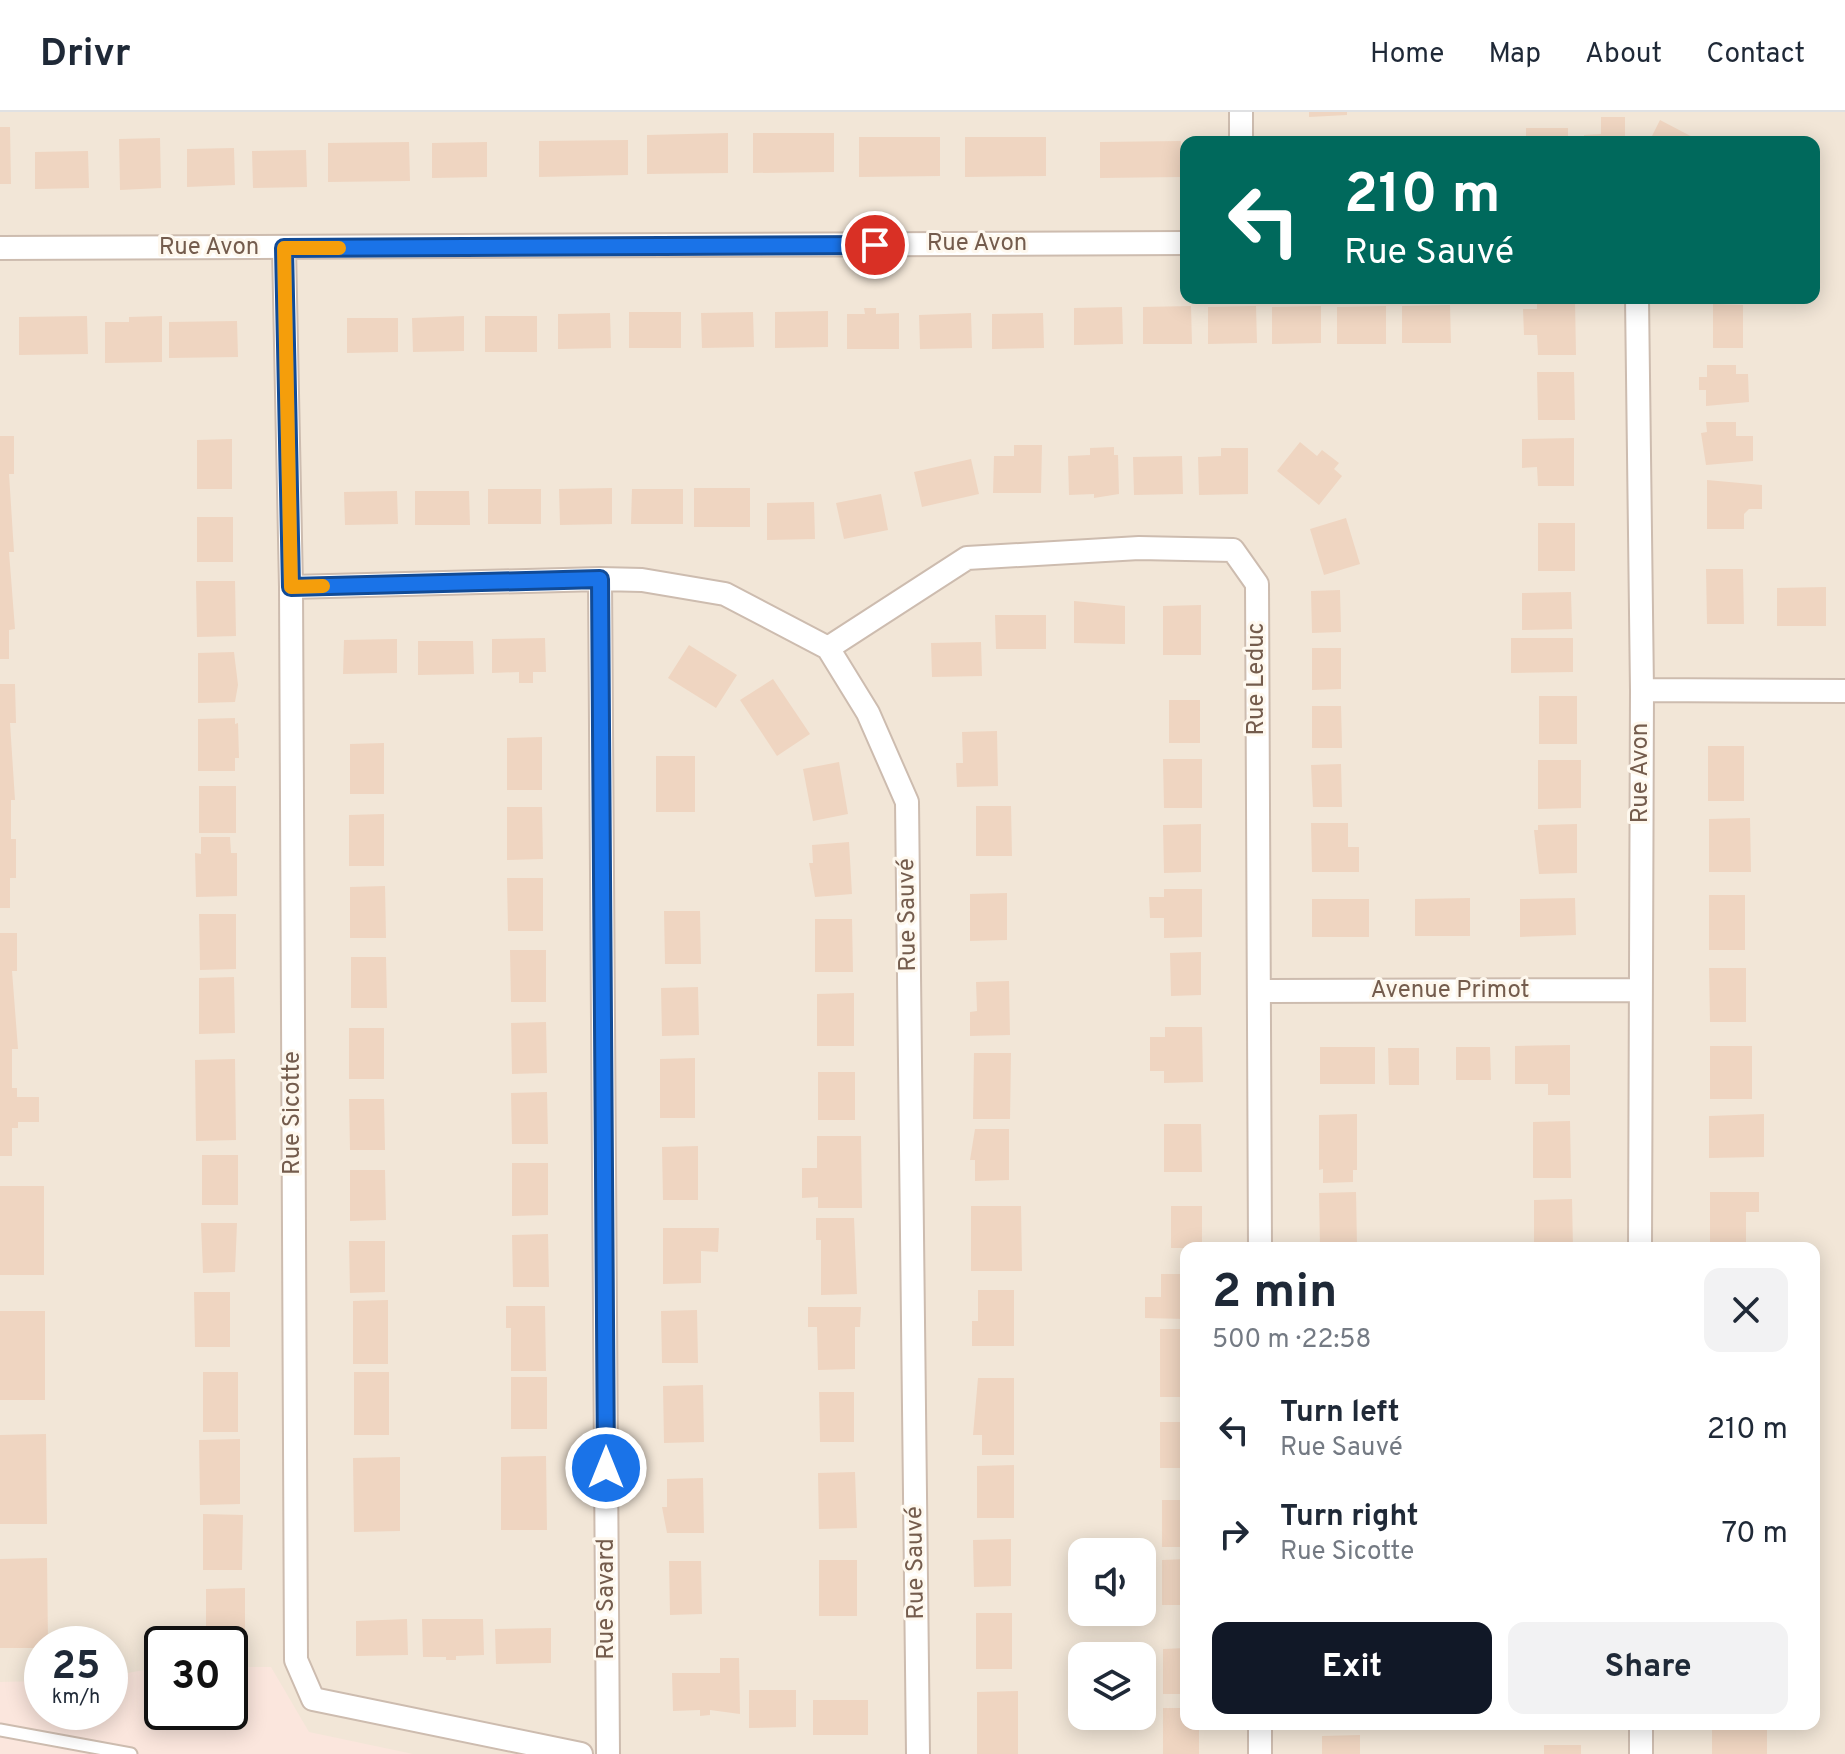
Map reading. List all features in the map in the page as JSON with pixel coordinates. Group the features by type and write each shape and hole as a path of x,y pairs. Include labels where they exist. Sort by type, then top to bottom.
{"street":[{"path":"1241,112 1241,136"},
{"name":"Rue Avon","path":"0,248 1180,243"},
{"name":"Rue Sicotte","path":"284,248 291,587 296,1660 313,1699 581,1754"},
{"name":"Rue Avon","path":"1637,304 1642,690 1640,1242"},
{"name":"Rue Leduc","path":"828,648 967,558 1139,548 1233,550 1257,584 1260,1242"},
{"name":"Rue Savard","path":"600,579 608,1754"},
{"path":"291,587 642,580 725,594 828,648"},
{"name":"Rue Sauvé","path":"828,648 868,713 907,802 918,1754"},
{"path":"1642,690 1845,691"},
{"name":"Avenue Primot","path":"1260,991 1640,990"},
{"path":"1260,1730 1260,1754"},
{"path":"1641,1730 1641,1754"}],"lane":[{"path":"0,1730 131,1754"}],"shaded area":[{"path":"0,112 1845,112 1845,1754 0,1754"},
{"path":"248,1667 271,1667 309,1732 413,1754 0,1754 0,1682 24,1681 24,1730 128,1730 128,1673 144,1670 144,1730 248,1730"}],"building":[{"path":"1309,112 1347,112 1347,115 1309,117"},
{"path":"1601,117 1625,117 1625,136 1584,136 1601,134"},
{"path":"1660,120 1691,136 1652,136"},
{"path":"0,127 10,127 11,184 0,184"},
{"path":"1526,128 1568,128 1568,136 1526,136"},
{"path":"728,133 728,173 647,174 647,135"},
{"path":"753,133 834,133 834,172 753,173"},
{"path":"859,137 940,137 940,176 859,177"},
{"path":"965,137 1046,137 1046,176 965,177"},
{"path":"160,138 161,188 120,190 119,139"},
{"path":"628,140 628,175 539,177 539,141"},
{"path":"1180,141 1180,177 1100,178 1100,142"},
{"path":"409,142 410,181 328,182 328,143"},
{"path":"487,142 487,177 432,178 432,143"},
{"path":"234,148 235,185 187,187 187,149"},
{"path":"306,150 307,187 253,188 252,151"},
{"path":"88,151 89,188 35,189 35,152"},
{"path":"1537,304 1575,304 1576,355 1538,355 1537,335 1524,335 1523,309 1537,309"},
{"path":"1713,304 1743,305 1743,348 1713,348"},
{"path":"1450,305 1451,343 1402,343 1402,306"},
{"path":"1191,306 1192,344 1143,344 1143,307"},
{"path":"1256,306 1257,343 1208,344 1208,307"},
{"path":"1321,306 1321,343 1272,344 1272,307"},
{"path":"1386,306 1386,344 1337,344 1337,307"},
{"path":"1122,307 1123,344 1074,345 1074,308"},
{"path":"864,308 876,308 876,314 899,313 899,349 847,349 847,314 865,314"},
{"path":"828,311 828,347 775,348 775,312"},
{"path":"629,312 681,312 681,348 629,348"},
{"path":"753,312 754,347 702,348 701,313"},
{"path":"610,313 611,348 558,349 558,314"},
{"path":"971,313 972,348 920,349 919,315"},
{"path":"1043,313 1044,348 992,349 992,314"},
{"path":"87,316 88,354 19,355 19,317"},
{"path":"162,316 162,362 105,363 105,322 129,322 129,317"},
{"path":"464,316 464,351 413,352 412,318"},
{"path":"485,316 537,316 537,352 485,352"},
{"path":"347,318 398,318 398,352 347,353"},
{"path":"237,321 238,357 169,358 169,322"},
{"path":"1707,365 1736,365 1736,374 1748,374 1749,402 1706,406 1706,390 1699,390 1699,377 1707,377"},
{"path":"1537,372 1574,372 1575,420 1538,420"},
{"path":"1706,422 1736,422 1736,436 1753,436 1753,461 1706,465 1701,433 1707,432"},
{"path":"0,436 14,436 14,474 9,474 14,552 9,552 15,629 9,630 9,659 0,659"},
{"path":"1574,438 1574,486 1538,486 1537,467 1522,468 1522,439"},
{"path":"232,439 232,489 197,489 197,440"},
{"path":"1300,442 1317,456 1322,450 1339,463 1334,469 1342,476 1319,505 1277,471"},
{"path":"1014,445 1042,445 1041,493 993,493 994,456 1014,456"},
{"path":"1114,447 1114,455 1118,455 1119,494 1094,498 1094,494 1069,495 1068,456 1090,455 1090,448"},
{"path":"1221,448 1248,448 1248,494 1199,495 1198,457 1221,456"},
{"path":"1182,456 1183,494 1134,495 1133,457"},
{"path":"971,459 979,494 922,507 914,472"},
{"path":"1707,480 1762,485 1762,509 1749,509 1744,514 1744,529 1707,529"},
{"path":"612,488 612,524 560,525 559,489"},
{"path":"694,488 750,488 750,527 694,527"},
{"path":"488,489 541,489 541,524 488,524"},
{"path":"632,489 683,489 683,524 631,524"},
{"path":"397,491 398,524 345,525 344,492"},
{"path":"415,491 469,491 470,525 415,525"},
{"path":"881,494 888,530 844,539 836,503"},
{"path":"814,502 815,539 767,540 767,503"},
{"path":"197,517 233,517 233,562 197,562"},
{"path":"1346,518 1360,564 1324,575 1310,529"},
{"path":"1538,523 1575,523 1575,571 1538,571"},
{"path":"1706,569 1743,569 1744,624 1707,624"},
{"path":"196,581 235,581 236,636 197,637"},
{"path":"1826,587 1826,626 1777,626 1777,588"},
{"path":"1340,590 1341,632 1312,633 1311,591"},
{"path":"1571,592 1572,629 1522,630 1522,593"},
{"path":"1074,601 1125,606 1125,644 1074,643"},
{"path":"1201,605 1201,655 1163,655 1163,606"},
{"path":"995,615 1046,615 1046,649 996,649"},
{"path":"545,638 546,672 533,672 533,683 519,683 519,672 492,673 492,639"},
{"path":"1511,638 1573,638 1573,672 1511,673"},
{"path":"397,639 397,673 343,674 344,640"},
{"path":"418,641 473,641 474,674 418,675"},
{"path":"981,642 982,676 932,677 931,643"},
{"path":"689,645 737,675 716,708 668,678"},
{"path":"1312,648 1341,648 1341,689 1312,690"},
{"path":"234,652 238,685 235,702 198,703 198,653"},
{"path":"773,679 810,734 777,756 740,700"},
{"path":"0,684 15,684 16,723 10,723 15,800 11,800 11,839 16,839 16,878 10,878 10,908 0,908"},
{"path":"1539,696 1577,696 1577,744 1539,744"},
{"path":"1169,700 1200,700 1200,743 1169,743"},
{"path":"1312,706 1341,706 1342,748 1312,748"},
{"path":"235,718 235,724 238,723 239,758 235,758 235,771 198,771 198,719"},
{"path":"997,731 998,786 957,787 956,763 963,763 962,732"},
{"path":"542,737 542,790 507,790 507,738"},
{"path":"384,743 384,794 350,794 350,744"},
{"path":"1708,746 1744,746 1744,801 1708,801"},
{"path":"656,756 695,756 695,812 656,812"},
{"path":"1163,759 1202,759 1202,808 1164,808"},
{"path":"1538,760 1581,760 1581,808 1538,809"},
{"path":"839,762 848,814 813,821 803,769"},
{"path":"1341,764 1342,807 1313,807 1311,765"},
{"path":"199,786 236,786 236,833 199,833"},
{"path":"976,806 1011,806 1012,856 976,856"},
{"path":"507,807 542,807 543,859 507,860"},
{"path":"384,814 384,866 349,866 349,815"},
{"path":"1750,818 1751,872 1709,872 1709,819"},
{"path":"1311,823 1348,823 1348,847 1359,847 1359,872 1312,872"},
{"path":"1201,824 1201,872 1164,873 1163,825"},
{"path":"1577,824 1577,873 1539,874 1534,830 1538,830 1538,825"},
{"path":"201,837 230,837 231,853 237,853 237,896 196,897 195,853 201,854"},
{"path":"849,842 852,894 815,897 809,863 813,863 812,845"},
{"path":"507,878 543,878 543,931 508,931"},
{"path":"385,886 386,938 350,938 350,887"},
{"path":"1164,889 1202,889 1202,937 1164,938 1164,918 1150,918 1149,897 1164,897"},
{"path":"1007,893 1007,940 970,941 970,894"},
{"path":"1709,895 1745,895 1745,950 1709,950"},
{"path":"1470,898 1470,936 1415,936 1415,899"},
{"path":"1575,898 1576,935 1520,937 1520,899"},
{"path":"1312,899 1369,899 1369,937 1312,937"},
{"path":"664,911 700,911 701,964 665,964"},
{"path":"199,914 236,914 236,969 200,970"},
{"path":"815,919 852,919 853,972 815,972"},
{"path":"0,933 17,933 17,971 12,971 18,1049 12,1049 12,1088 17,1088 17,1097 39,1097 39,1122 18,1122 18,1128 12,1128 12,1156 0,1156"},
{"path":"510,950 546,950 546,1002 511,1002"},
{"path":"1201,952 1201,995 1171,996 1170,953"},
{"path":"351,957 386,957 387,1008 351,1008"},
{"path":"1709,968 1746,968 1746,1022 1710,1022"},
{"path":"234,977 235,1033 199,1034 199,978"},
{"path":"1009,981 1010,1035 970,1036 970,1012 977,1011 976,982"},
{"path":"698,987 699,1035 662,1036 661,988"},
{"path":"854,993 854,1046 817,1046 817,994"},
{"path":"546,1022 547,1073 512,1074 511,1023"},
{"path":"1165,1027 1202,1027 1203,1082 1164,1083 1164,1071 1150,1071 1150,1037 1165,1037"},
{"path":"349,1028 384,1028 384,1079 349,1079"},
{"path":"1570,1045 1570,1095 1548,1095 1548,1084 1515,1084 1515,1046"},
{"path":"1710,1046 1752,1046 1752,1099 1710,1099"},
{"path":"1320,1047 1375,1047 1375,1084 1320,1084"},
{"path":"1456,1047 1490,1047 1491,1080 1456,1080"},
{"path":"1388,1048 1419,1048 1419,1085 1389,1085"},
{"path":"974,1053 1011,1053 1010,1119 973,1119"},
{"path":"695,1058 695,1118 660,1118 660,1059"},
{"path":"235,1059 236,1140 196,1141 195,1060"},
{"path":"818,1072 855,1072 855,1120 818,1120"},
{"path":"547,1092 548,1144 512,1144 511,1093"},
{"path":"349,1099 384,1099 385,1150 350,1150"},
{"path":"1357,1114 1357,1170 1353,1170 1353,1182 1323,1183 1323,1169 1319,1170 1319,1115"},
{"path":"1764,1114 1764,1157 1709,1158 1709,1116"},
{"path":"1570,1121 1571,1178 1533,1178 1533,1122"},
{"path":"1164,1124 1201,1124 1202,1172 1164,1172"},
{"path":"975,1129 1009,1129 1009,1180 975,1181 975,1160 970,1160"},
{"path":"817,1136 861,1136 862,1208 818,1208 818,1197 802,1198 802,1168 817,1168"},
{"path":"698,1146 698,1200 663,1200 662,1147"},
{"path":"202,1155 238,1155 238,1205 202,1205"},
{"path":"512,1163 548,1163 548,1215 512,1216"},
{"path":"350,1170 385,1170 386,1220 350,1221"},
{"path":"0,1186 44,1186 44,1275 0,1275"},
{"path":"1356,1192 1357,1242 1320,1242 1319,1193"},
{"path":"1710,1192 1759,1192 1759,1212 1746,1212 1746,1242 1710,1242"},
{"path":"1572,1199 1573,1242 1534,1242 1534,1200"},
{"path":"971,1206 1021,1206 1022,1271 971,1271"},
{"path":"1171,1206 1202,1206 1202,1242 1180,1242 1180,1248 1171,1248"},
{"path":"816,1218 854,1218 857,1294 821,1295 821,1240 816,1240"},
{"path":"201,1223 237,1223 235,1272 203,1273"},
{"path":"663,1228 719,1228 718,1252 701,1251 701,1283 663,1284"},
{"path":"548,1234 549,1287 513,1287 512,1235"},
{"path":"349,1241 385,1241 385,1292 350,1293"},
{"path":"1161,1274 1180,1274 1180,1319 1145,1318 1145,1297 1161,1297"},
{"path":"978,1290 1014,1290 1014,1346 972,1346 972,1321 978,1321"},
{"path":"194,1292 230,1292 230,1347 195,1347"},
{"path":"388,1300 388,1364 353,1364 353,1301"},
{"path":"506,1306 545,1306 546,1371 511,1371 511,1328 506,1328"},
{"path":"808,1307 861,1307 860,1327 855,1327 855,1369 818,1370 817,1327 808,1327"},
{"path":"697,1310 698,1363 662,1363 661,1311"},
{"path":"0,1311 45,1311 45,1400 0,1400"},
{"path":"1160,1329 1180,1329 1180,1397 1160,1397"},
{"path":"203,1372 238,1372 238,1432 203,1432"},
{"path":"354,1372 389,1372 389,1435 354,1435"},
{"path":"511,1377 547,1377 547,1429 511,1429"},
{"path":"978,1378 1014,1378 1014,1455 982,1455 982,1435 973,1435"},
{"path":"703,1385 704,1442 664,1443 663,1386"},
{"path":"819,1392 854,1392 854,1442 820,1442"},
{"path":"1160,1422 1180,1422 1180,1468 1160,1468"},
{"path":"46,1434 47,1524 0,1524 0,1435"},
{"path":"240,1439 240,1504 200,1505 199,1440"},
{"path":"546,1456 547,1530 501,1530 501,1457"},
{"path":"400,1457 400,1531 354,1532 353,1458"},
{"path":"1014,1465 1014,1518 977,1518 977,1466"},
{"path":"855,1472 857,1528 819,1529 818,1473"},
{"path":"703,1478 704,1533 667,1533 662,1507 667,1507 667,1479"},
{"path":"1162,1500 1180,1500 1180,1547 1162,1547"},
{"path":"203,1514 243,1515 242,1570 203,1570"},
{"path":"1011,1539 1011,1586 974,1587 973,1540"},
{"path":"47,1558 48,1626 24,1626 24,1648 0,1648 0,1559"},
{"path":"1180,1559 1180,1605 1162,1605 1162,1560"},
{"path":"819,1560 857,1560 857,1616 819,1616"},
{"path":"669,1561 701,1561 702,1614 670,1615"},
{"path":"245,1588 245,1626 206,1626 206,1589"},
{"path":"976,1613 1012,1613 1012,1669 976,1669"},
{"path":"407,1619 408,1655 356,1656 356,1621"},
{"path":"422,1619 483,1619 484,1655 456,1656 456,1660 423,1657"},
{"path":"551,1628 551,1663 496,1664 495,1629"},
{"path":"1180,1648 1180,1694 1163,1694 1163,1649"},
{"path":"720,1658 739,1658 740,1714 710,1710 710,1715 700,1716 700,1710 673,1711 672,1673 720,1673"},
{"path":"749,1690 796,1690 796,1727 749,1728"},
{"path":"1018,1691 1018,1754 977,1754 977,1692"},
{"path":"813,1700 868,1700 868,1735 813,1735"},
{"path":"1163,1708 1180,1708 1180,1730 1199,1730 1199,1754 1163,1754"},
{"path":"1712,1730 1767,1730 1767,1754 1712,1754"},
{"path":"1360,1735 1360,1754 1322,1754 1322,1736"},
{"path":"1544,1745 1581,1745 1581,1754 1544,1754"}],"slow traffic":[{"path":"323,586 291,587 284,248 339,248"}],"route":[{"path":"606,1468 600,579 291,587 284,248 875,245"}]}
